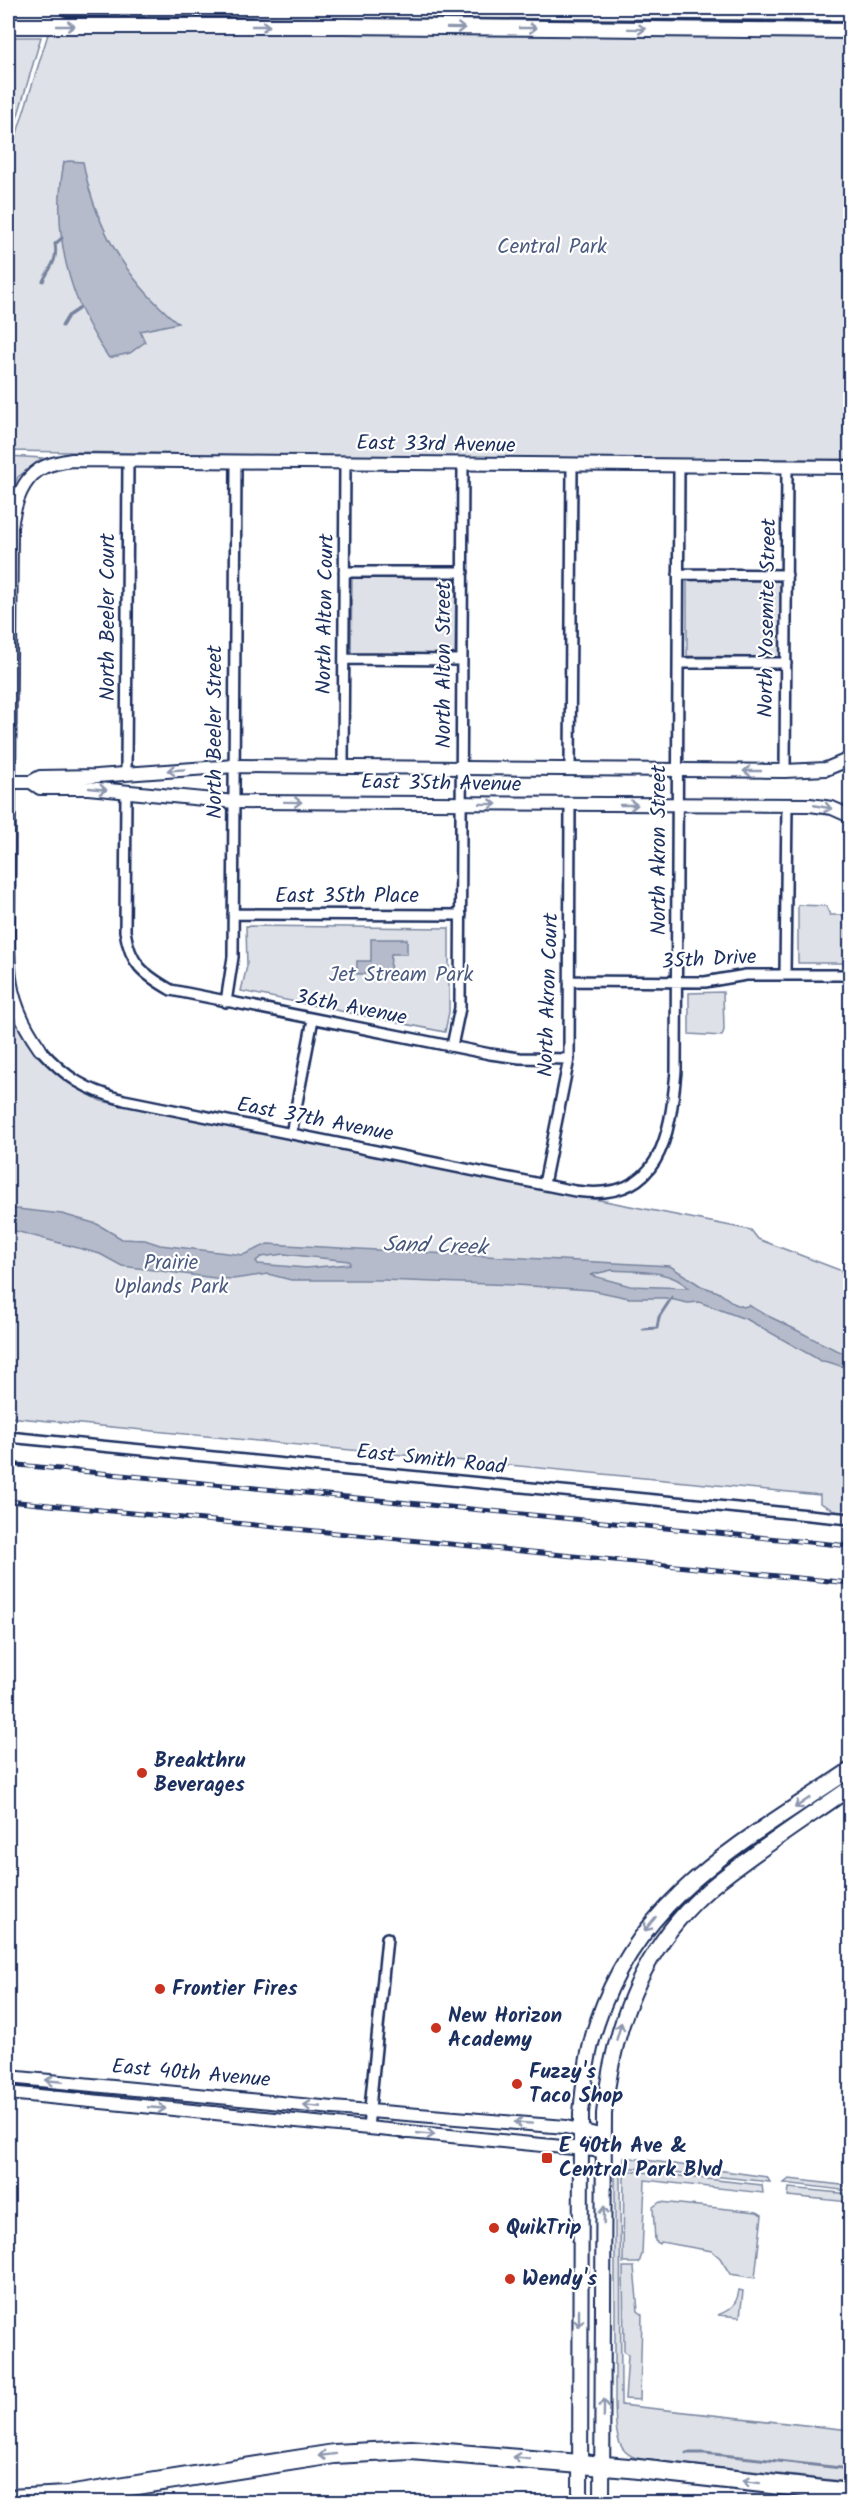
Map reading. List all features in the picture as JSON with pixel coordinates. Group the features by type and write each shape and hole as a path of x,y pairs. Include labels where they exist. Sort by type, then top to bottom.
{"highway":[{"path":"8,2499 67,2496 361,2452 434,2451 602,2466 850,2493"}],"main road":[{"path":"66,8 850,13"},
{"path":"8,26 850,31"},
{"path":"580,2502 580,2149 586,2066 598,2021 618,1974 646,1928 684,1888 712,1865 850,1770"},
{"path":"602,2502 604,2136 606,2094 617,2036 635,1988 664,1941 693,1905 720,1880 850,1788"}],"street":[{"path":"118,8 118,26"},
{"path":"578,28 579,10"},
{"name":"East 33rd Avenue","path":"10,782 11,527 13,510 27,482 42,467 71,460 850,467"},
{"name":"North Beeler Court","path":"126,774 128,460"},
{"name":"North Beeler Street","path":"226,1002 233,957 236,462"},
{"name":"North Alton Court","path":"343,766 345,463"},
{"name":"North Alton Street","path":"452,1046 460,1008 463,464"},
{"path":"570,769 572,466"},
{"name":"North Akron Street","path":"597,1194 624,1189 650,1168 660,1153 673,1097 676,982 679,466"},
{"name":"North Yosemite Street","path":"785,771 787,467"},
{"path":"344,572 463,572"},
{"path":"678,574 787,575"},
{"path":"344,659 462,660"},
{"path":"678,663 786,663"},
{"name":"East 35th Avenue","path":"10,782 31,782 40,777 126,774 235,766 785,771 826,769 850,759"},
{"path":"10,782 8,968 18,1013 40,1050"},
{"name":"East 35th Avenue","path":"31,782 40,788 88,788 235,802 787,805 823,806 850,816"},
{"name":"36th Avenue","path":"126,792 125,930 128,948 136,964 149,978 171,990 509,1057 569,1059"},
{"name":"North Akron Court","path":"544,1184 569,1059 570,805"},
{"path":"785,974 787,805"},
{"name":"East 35th Place","path":"233,914 460,915"},
{"name":"35th Drive","path":"569,981 676,982 717,981 746,975 850,975"},
{"path":"291,1134 313,1019"},
{"name":"East 37th Avenue","path":"40,1050 57,1068 75,1082 99,1093 291,1134 597,1194"},
{"name":"East Smith Road","path":"8,1437 850,1519"},
{"path":"368,2128 387,1938"},
{"name":"East 40th Avenue","path":"8,2076 370,2111 566,2127 604,2136"},
{"path":"99,2103 101,2085"},
{"name":"East 40th Avenue","path":"8,2093 604,2151"}],"green space":[{"name":"Central Park","path":"49,31 850,37 850,459 572,460 8,451 8,162"},
{"path":"8,37 41,37 8,149"},
{"path":"8,456 42,458 18,477 8,498"},
{"path":"352,578 456,579 455,654 351,654"},
{"path":"687,580 781,581 780,657 687,656"},
{"path":"798,905 826,906 830,915 850,915 850,963 798,963"},
{"name":"Jet Stream Park","path":"246,926 449,928 449,1012 445,1032 241,991 247,966"},
{"path":"723,992 724,1030 722,1036 689,1034 689,993"},
{"name":"Prairie Uplands Park","path":"8,999 22,1033 43,1060 69,1083 101,1101 751,1230 758,1239 850,1274 850,1514 839,1513 820,1503 820,1495 8,1417"},
{"path":"624,2157 767,2177 770,2182 624,2167"},
{"path":"624,2170 762,2185 763,2193 645,2180 642,2254 639,2263 623,2263"},
{"path":"615,2171 620,2171 621,2405 850,2430 850,2482 642,2459 633,2457 621,2446 618,2440 615,2405"},
{"path":"789,2179 850,2186 850,2191 784,2183"},
{"path":"789,2188 850,2194 850,2202 788,2196"},
{"path":"660,2202 757,2212 762,2215 755,2278 730,2274 720,2258 712,2251 661,2242 660,2244 655,2241 653,2207"},
{"path":"623,2267 634,2267 638,2311 642,2314 640,2400 625,2399 628,2355 624,2351"},
{"path":"739,2290 743,2291 740,2317 718,2315 733,2306"}],"water":[{"path":"64,162 83,162 96,209 116,251 129,271 143,289 178,323 140,331 145,342 130,353 109,358 83,313 73,289 66,264 60,214"},
{"path":"371,939 407,939 407,954 391,954 390,974 357,974 357,961 371,961"},
{"path":"8,1208 62,1214 97,1224 122,1239 145,1240 160,1245 243,1255 268,1244 670,1266 735,1304 744,1307 749,1305 825,1345 850,1355 850,1368 821,1361 748,1320 699,1302 688,1303 665,1298 629,1298 591,1290 515,1285 382,1280 291,1280 268,1274 233,1279 215,1278 122,1266 100,1254 8,1229","holes":["284,1254 349,1261 350,1264 306,1268 258,1264 256,1261 261,1257","612,1270 663,1274 681,1282 688,1288 630,1286 590,1275"]}],"waterway":[{"path":"43,281 54,259 55,244 62,238"},
{"path":"62,326 68,316 80,308"},
{"path":"643,1329 657,1328 659,1317 672,1297"},
{"path":"686,2453 850,2469"}],"railway":[{"path":"8,1464 850,1546"},
{"path":"8,1501 850,1583"}],"place":[{"name":"Breakthru Beverages","path":"142,1773"},
{"name":"Frontier Fires","path":"160,1989"},
{"name":"New Horizon Academy","path":"436,2028"},
{"name":"Fuzzy's Taco Shop","path":"517,2084"},
{"name":"E 40th Ave & Central Park Blvd","path":"547,2158"},
{"name":"QuikTrip","path":"494,2228"},
{"name":"Wendy's","path":"510,2279"}],"water label":[{"name":"Sand Creek","path":"435,1247"}]}
